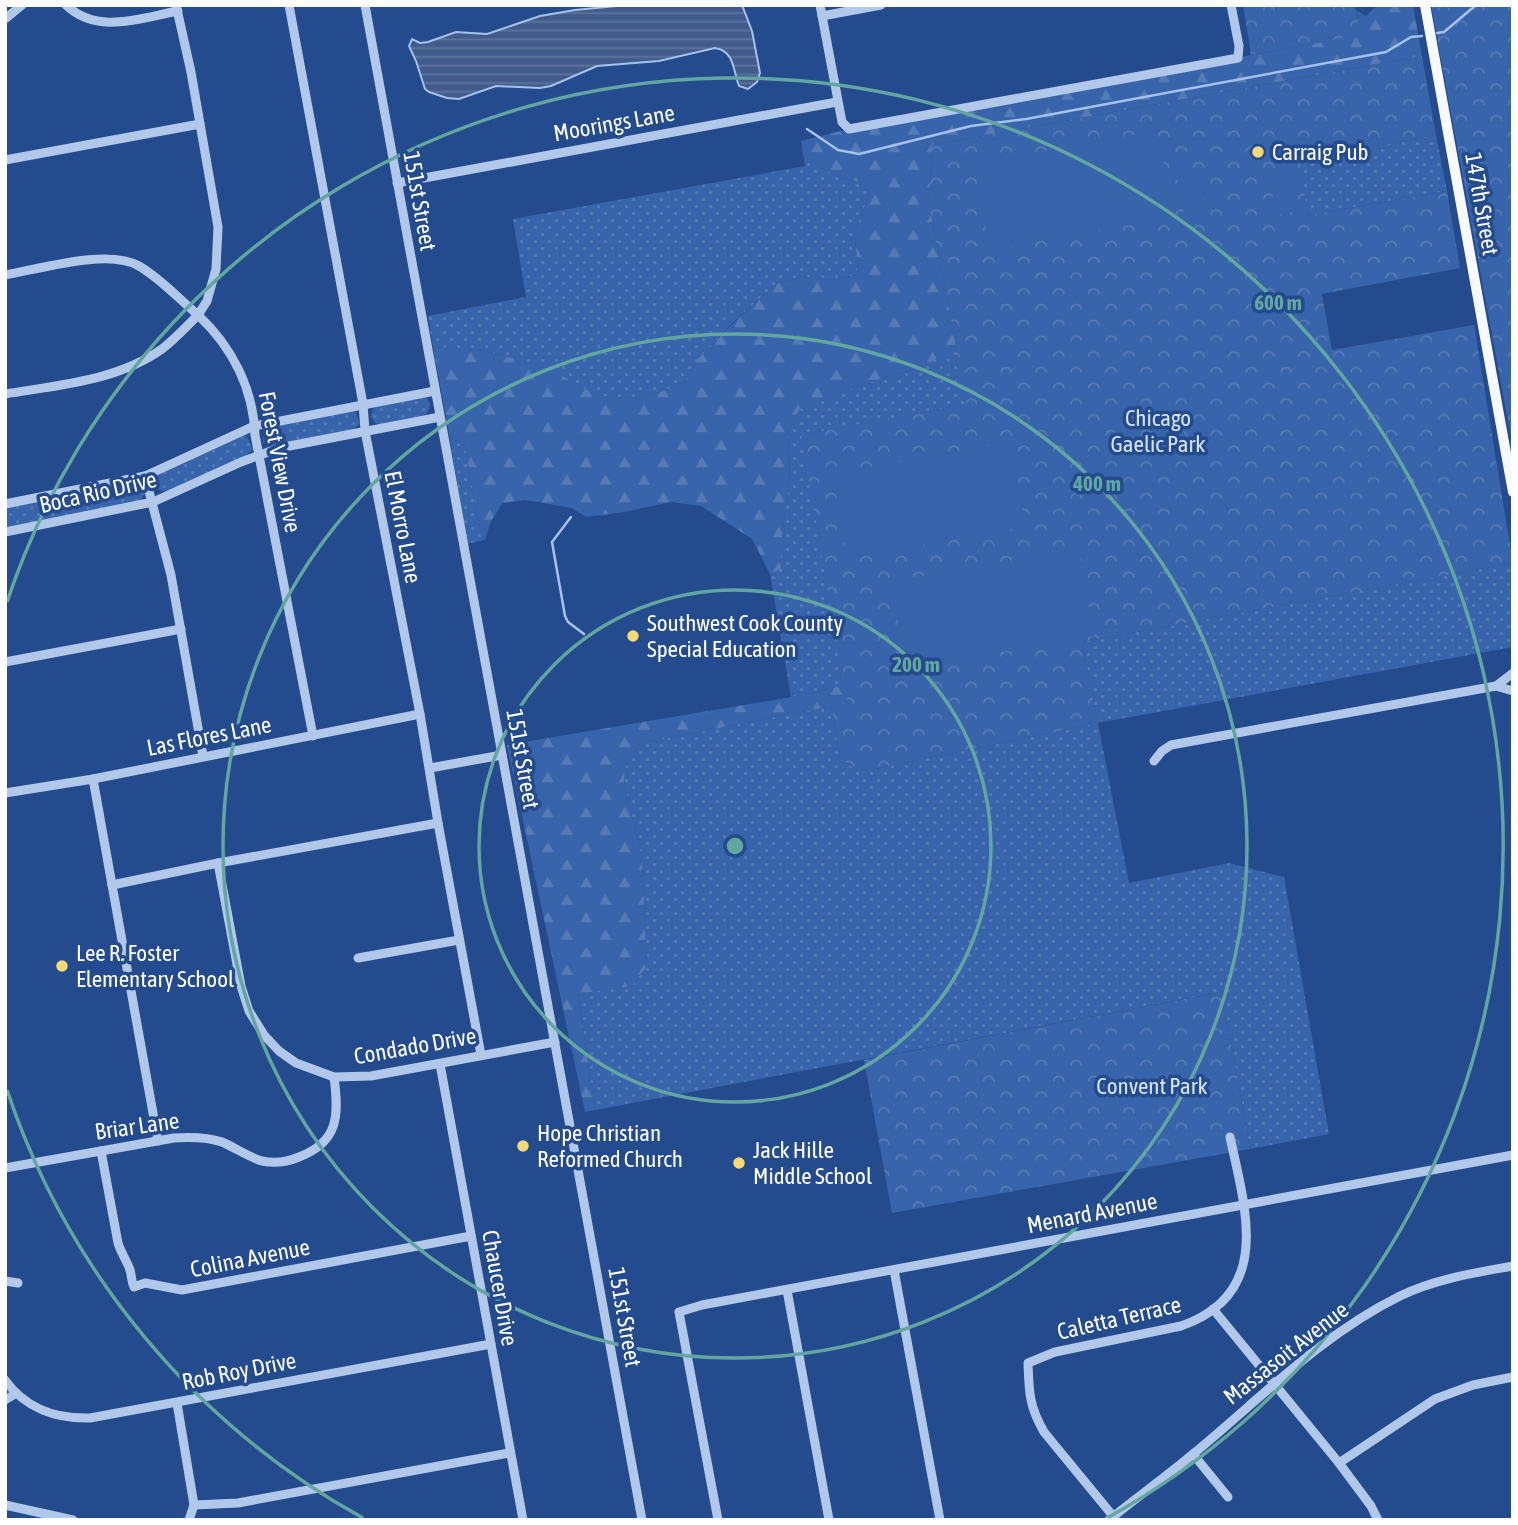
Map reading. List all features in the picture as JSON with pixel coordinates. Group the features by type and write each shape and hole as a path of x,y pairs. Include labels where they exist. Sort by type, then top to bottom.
{"main road":[{"name":"147th Street","path":"1425,5 1513,492"}],"street":[{"path":"5,19 22,5"},
{"path":"5,394 97,378 121,371 160,350 198,315 207,301 216,269 219,242 215,207 177,8 108,23 89,20 65,5"},
{"name":"El Morro Lane","path":"289,5 481,1055"},
{"name":"151st Street","path":"365,5 642,1520"},
{"path":"820,5 837,102 842,122 849,129 1238,58 1239,46 1231,5"},
{"path":"822,16 881,5"},
{"name":"Moorings Lane","path":"397,183 837,102"},
{"path":"5,160 200,124"},
{"name":"Forest View Drive","path":"5,275 90,259 118,258 141,267 213,330 240,373 250,397 313,736"},
{"name":"Boca Rio Drive","path":"5,504 145,477 254,426 435,391"},
{"name":"Boca Rio Drive","path":"5,532 153,502 279,448 440,417"},
{"path":"145,477 171,575 203,756"},
{"path":"5,662 181,629"},
{"path":"1496,686 1513,673"},
{"path":"1154,761 1171,745 1496,686 1513,691"},
{"name":"Las Flores Lane","path":"5,793 93,779 420,714"},
{"path":"430,768 502,755"},
{"path":"93,779 158,1141"},
{"path":"112,886 218,863 438,823"},
{"name":"Condado Drive","path":"218,863 241,986 249,1011 264,1035 279,1051 296,1063 334,1077 371,1076 555,1042"},
{"path":"358,958 459,940"},
{"name":"Chaucer Drive","path":"440,1064 523,1520"},
{"name":"Briar Lane","path":"5,1168 181,1138 220,1141 262,1161 289,1161 326,1142 336,1109 334,1077"},
{"name":"Caletta Terrace","path":"1111,1518 1037,1420 1029,1399 1028,1363 1055,1352 1181,1326 1213,1309 1235,1283 1246,1256 1248,1231 1230,1137"},
{"name":"Colina Avenue","path":"101,1151 118,1243 134,1287 145,1283 182,1290 471,1236"},
{"name":"Menard Avenue","path":"718,1520 679,1312 702,1305 1513,1155"},
{"name":"Massasoit Avenue","path":"1111,1518 1354,1321 1402,1295 1441,1280 1513,1266"},
{"path":"894,1270 940,1520"},
{"path":"5,1281 18,1283"},
{"path":"787,1290 829,1520"},
{"path":"1213,1309 1339,1463 1371,1506 1377,1520"},
{"name":"Rob Roy Drive","path":"5,1380 15,1394 45,1412 77,1419 491,1344"},
{"path":"1339,1463 1435,1399 1473,1385 1513,1377"},
{"path":"5,1400 15,1394"},
{"path":"177,1403 194,1505 189,1520"},
{"path":"194,1505 238,1503 509,1453"},
{"path":"1193,1454 1228,1497"},
{"path":"5,1505 73,1520"}],"green space":[{"path":"1243,5 1355,5 1361,35 1251,55"},
{"path":"1377,5 1413,5 1422,56 932,145 929,204 956,345 925,366 828,397 799,410 788,433 790,474 781,544 781,569 770,574 752,539 701,506 671,502 587,517 571,508 525,500 503,503 491,521 485,540 480,529 464,442 450,439 433,347 483,350 547,367 598,396 632,398 664,391 686,381 698,359 777,283 804,277 832,280 857,275 855,230 870,194 861,182 837,176 803,154 801,141 849,129 1360,35 1357,11 1366,16"},
{"path":"1431,5 1513,5 1513,448"},
{"name":"Chicago Gaelic Park","path":"1422,56 1436,135 1299,160 1308,215 1447,191 1460,268 1322,294 1332,350 1474,325 1513,563 1082,642 1098,723 860,772 840,758 831,706 847,702 801,435 967,404 929,204 932,145"},
{"path":"1157,131 1173,217 990,250 975,164"},
{"path":"1436,135 1447,191 1308,215 1298,160"},
{"path":"803,154 837,176 861,182 870,194 855,231 857,275 832,280 804,277 777,283 730,325 699,359 686,381 664,391 632,398 598,396 513,358 483,350 433,347 428,316 526,297 513,219 805,166"},
{"path":"1187,165 1191,183 1201,181 1208,219 1186,223 1175,167"},
{"path":"1291,166 1299,211 1276,215 1268,170"},
{"path":"956,345 968,404 802,435 845,685 791,697 770,574 781,569 781,544 790,474 788,433 799,410 827,397 925,366"},
{"path":"426,397 430,404 425,415 380,424 375,423 371,416 374,406"},
{"path":"355,410 360,424 352,430 272,445 263,443 263,431 270,426"},
{"path":"246,435 253,449 246,456 165,492 157,489 154,481 156,475"},
{"path":"450,439 464,442 480,529 485,540 467,544"},
{"path":"1010,442 1026,526 848,559 832,474"},
{"path":"134,482 142,484 145,493 140,501 5,527 5,508"},
{"path":"1079,549 1094,636 906,668 891,581"},
{"path":"1513,563 1513,647 1098,723 1082,642"},
{"path":"845,685 847,703 648,742 626,757 624,783 642,858 647,966 632,986 578,994 595,1110 585,1112 507,745 791,697"},
{"path":"831,706 840,758 860,772 1098,723 1129,883 1229,863 1284,877 1329,1134 1250,1149 1222,992 595,1110 578,993 632,986 647,965 642,858 624,783 626,757 648,742"},
{"name":"Convent Park","path":"1222,992 1250,1149 892,1213 864,1060"}],"shaded area":[{"path":"627,5 742,5 752,31 760,73 757,82 748,89 739,86 730,57 715,48 659,61 597,66 551,86 496,86 459,99 447,98 425,89 409,46 412,39 420,43 456,32 487,34 540,16"}],"waterway":[{"path":"1437,33 1444,32 1476,5"},
{"path":"807,129 838,150 859,154 971,126 1026,119 1386,52 1411,37 1422,36"},
{"path":"571,517 552,542 565,616 568,622 584,634"}],"place":[{"name":"Carraig Pub","path":"1258,152"},
{"name":"Southwest Cook County Special Education","path":"633,636"},
{"name":"Lee R. Foster Elementary School","path":"62,966"},
{"name":"Hope Christian Reformed Church","path":"523,1146"},
{"name":"Jack Hille Middle School","path":"739,1163"}]}
